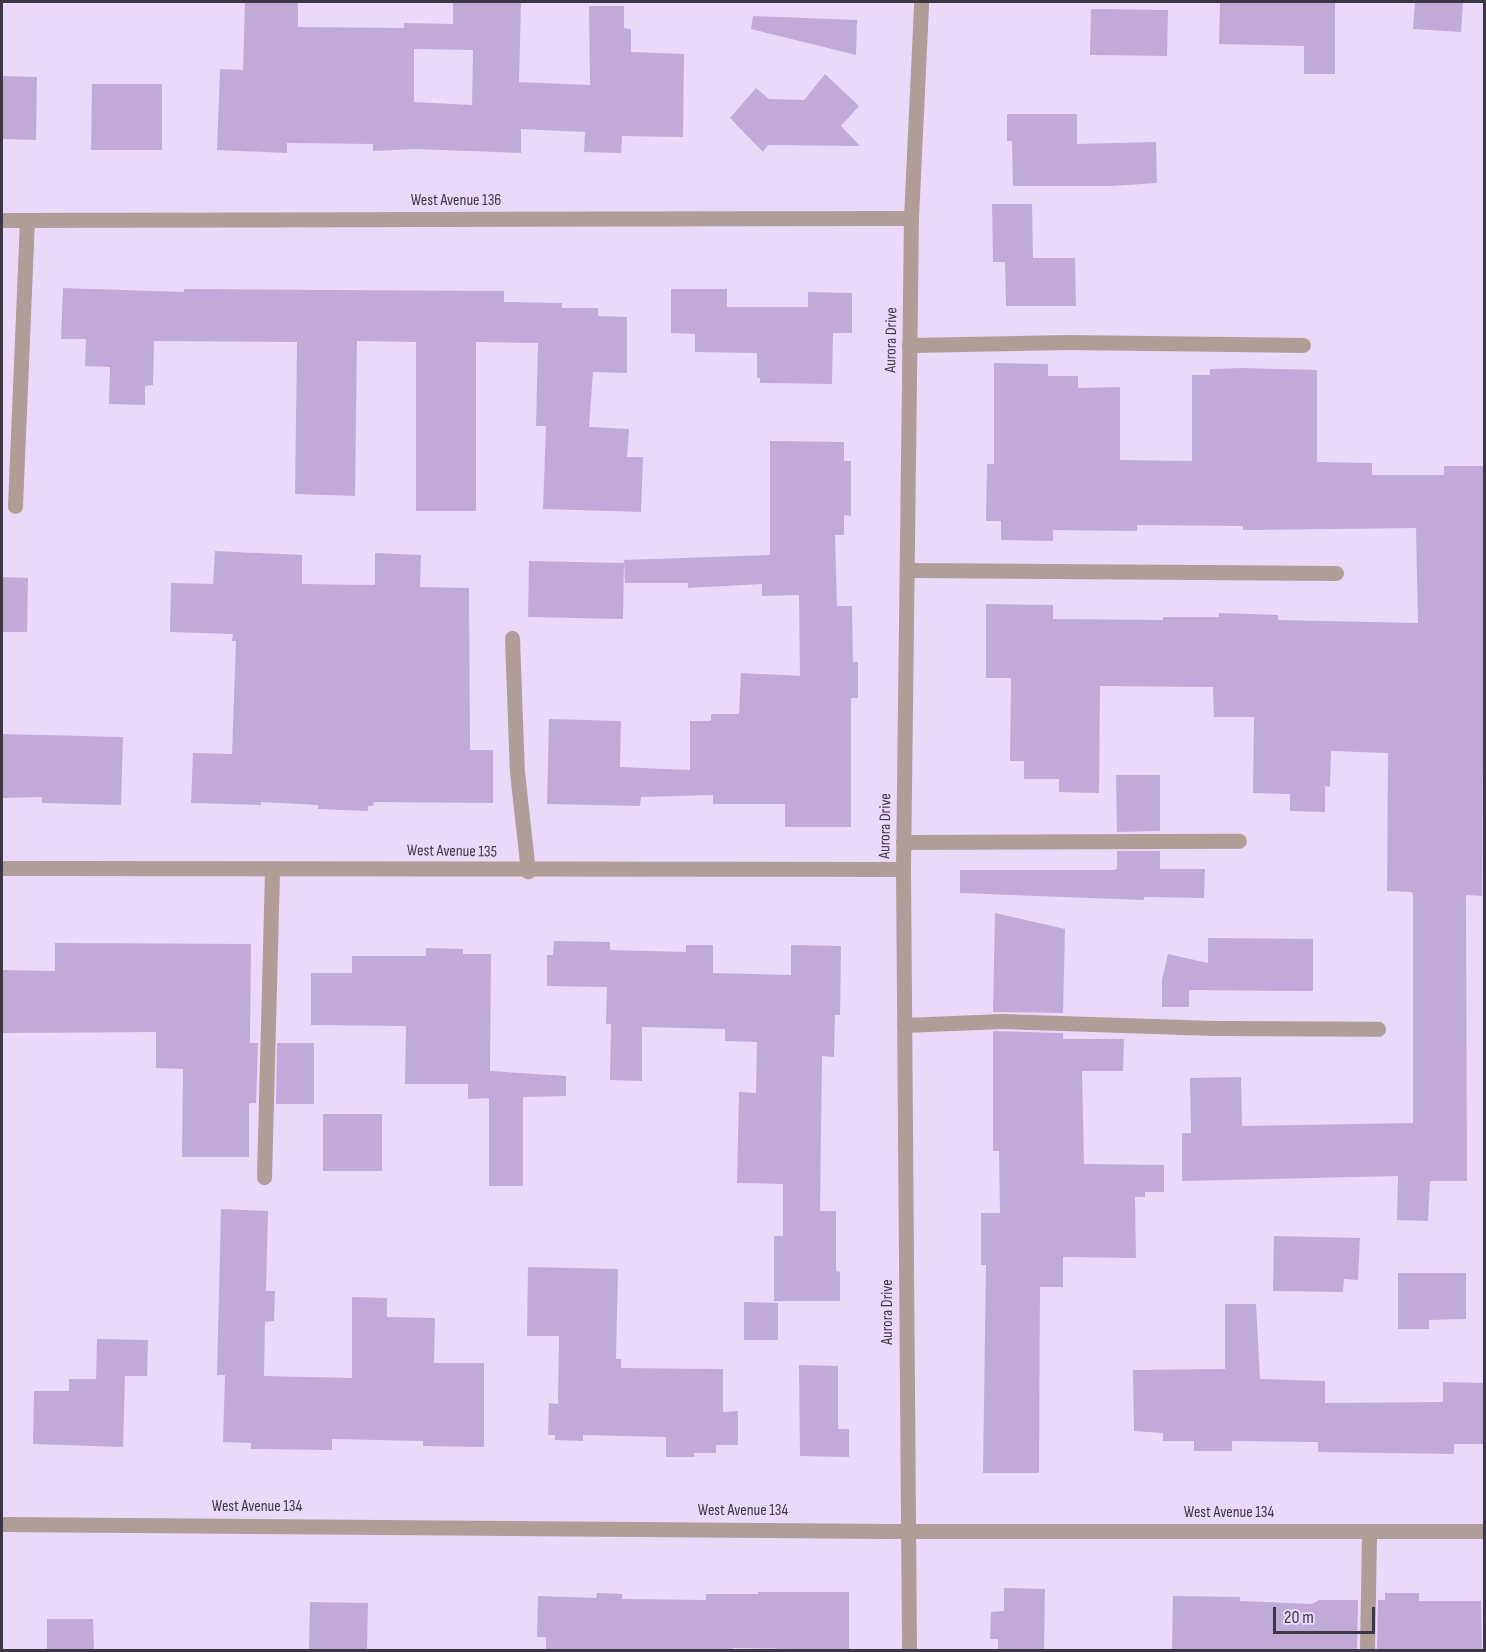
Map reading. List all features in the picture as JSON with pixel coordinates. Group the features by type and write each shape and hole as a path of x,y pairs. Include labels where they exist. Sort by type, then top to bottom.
{"street":[{"name":"Aurora Drive","path":"909,1650 903,842 911,218 921,2"},
{"name":"West Avenue 136","path":"2,220 911,218"},
{"path":"15,506 27,220"},
{"path":"909,345 1067,342 1303,345"},
{"path":"907,570 1336,573"},
{"path":"512,638 517,772 528,871"},
{"path":"903,842 1239,841"},
{"name":"West Avenue 135","path":"2,868 528,871 903,869"},
{"path":"264,1177 272,869"},
{"path":"904,1025 1002,1021 1214,1028 1378,1029"},
{"name":"West Avenue 134","path":"2,1524 908,1531 1485,1531"},
{"path":"1367,1650 1368,1531"}],"building":[{"path":"245,2 298,2 298,27 404,28 404,23 453,24 453,2 521,2 519,82 590,85 589,6 624,6 624,28 631,29 631,52 684,54 683,137 622,136 621,153 584,152 585,132 521,129 521,153 414,149 373,151 373,144 287,143 287,153 217,150 220,69 243,70","holes":["414,49 473,50 472,105 414,102"]},
{"path":"1220,2 1335,2 1335,74 1304,74 1304,46 1219,44"},
{"path":"1415,2 1463,2 1461,32 1413,29"},
{"path":"1091,9 1168,10 1167,56 1090,55"},
{"path":"753,16 857,20 856,55 751,29"},
{"path":"825,74 859,106 841,126 860,146 768,145 763,152 730,118 756,88 769,99 804,100"},
{"path":"2,76 37,77 36,140 2,139"},
{"path":"92,84 162,84 162,150 91,150"},
{"path":"1007,114 1077,114 1077,144 1156,142 1157,183 1112,186 1013,186 1012,141 1007,141"},
{"path":"992,204 1032,204 1033,258 1075,258 1076,306 1006,306 1005,262 993,262"},
{"path":"63,288 184,292 184,289 504,291 504,302 562,303 562,308 598,308 598,316 627,317 627,373 593,372 589,427 629,429 627,457 643,457 641,512 543,509 546,426 536,426 538,343 476,342 476,511 416,511 416,342 357,341 355,496 295,494 297,342 154,341 153,385 145,386 145,405 109,404 110,367 85,366 86,339 61,339"},
{"path":"671,289 727,289 727,307 808,307 808,292 852,293 852,333 833,333 832,384 760,383 760,378 757,378 757,353 695,352 695,334 671,333"},
{"path":"994,363 1048,364 1048,376 1078,376 1078,388 1120,387 1120,460 1192,461 1192,375 1210,375 1210,369 1241,368 1317,370 1317,462 1372,463 1372,475 1444,475 1444,466 1485,466 1482,896 1466,895 1467,1181 1430,1181 1428,1221 1397,1220 1398,1176 1182,1181 1182,1133 1191,1133 1190,1078 1241,1077 1242,1126 1413,1123 1413,894 1387,891 1388,753 1331,751 1330,787 1325,786 1325,812 1290,811 1290,794 1253,793 1254,717 1214,717 1213,687 1100,686 1099,793 1059,792 1059,779 1024,779 1024,761 1010,761 1011,678 986,678 986,604 1053,605 1053,619 1163,620 1163,617 1219,617 1219,613 1278,615 1278,620 1418,623 1416,528 1243,530 1243,526 1137,525 1137,531 1053,530 1053,541 1001,540 1001,521 986,521 987,464 994,464"},
{"path":"770,441 844,442 844,461 851,461 851,516 844,515 844,535 835,535 837,606 852,606 853,662 858,662 858,698 851,698 851,827 785,827 785,804 713,804 713,795 641,797 640,806 547,804 549,719 621,721 620,767 690,770 690,721 711,721 711,714 739,714 741,673 800,676 799,595 762,596 762,584 688,588 688,583 625,583 624,560 770,555"},
{"path":"215,551 302,555 302,584 375,585 375,553 421,555 420,587 469,588 470,750 493,750 493,803 374,802 373,806 368,806 368,811 318,809 318,805 261,802 261,805 191,803 193,753 232,754 236,641 232,641 233,634 170,632 171,583 213,584"},
{"path":"529,561 624,563 623,619 528,617"},
{"path":"2,577 28,578 27,632 2,632"},
{"path":"2,734 123,737 121,805 42,803 42,797 2,798"},
{"path":"1116,775 1160,775 1160,831 1117,832"},
{"path":"1117,851 1160,851 1160,869 1205,869 1204,898 1144,897 1144,900 960,893 960,870 1113,870 1117,869"},
{"path":"995,913 1065,929 1063,1013 993,1012"},
{"path":"1208,938 1313,939 1313,991 1189,990 1189,1007 1162,1007 1162,980 1168,954 1208,963"},
{"path":"554,941 610,942 610,950 686,952 686,945 713,945 713,973 791,975 791,945 841,946 840,1015 835,1015 834,1057 822,1056 820,1211 836,1211 836,1271 840,1272 840,1301 774,1301 774,1236 783,1236 783,1184 737,1183 739,1092 756,1093 757,1042 725,1041 725,1029 642,1027 642,1081 610,1080 611,1024 606,1024 607,987 547,986 547,955 553,955"},
{"path":"55,943 251,944 250,1043 258,1043 256,1103 249,1103 249,1157 182,1157 183,1069 156,1068 156,1032 2,1033 2,970 55,971"},
{"path":"426,948 463,949 463,954 491,954 490,1071 566,1076 566,1096 523,1097 523,1186 489,1186 489,1098 468,1099 468,1084 405,1084 406,1026 311,1025 311,973 352,973 352,956 426,956"},
{"path":"993,1031 1063,1033 1063,1039 1124,1039 1123,1071 1082,1071 1084,1164 1164,1165 1164,1192 1145,1192 1145,1197 1135,1197 1136,1258 1063,1257 1063,1287 1040,1287 1039,1473 983,1473 986,1265 981,1265 981,1213 1000,1213 999,1151 993,1151"},
{"path":"277,1043 314,1043 314,1104 276,1104"},
{"path":"323,1114 382,1114 382,1171 323,1171"},
{"path":"221,1209 268,1211 266,1291 275,1291 274,1321 265,1322 264,1376 352,1378 352,1297 387,1298 387,1317 435,1318 434,1363 484,1363 484,1447 423,1446 423,1441 332,1439 332,1450 251,1449 251,1443 223,1442 225,1375 217,1375"},
{"path":"1274,1236 1360,1238 1358,1280 1344,1279 1343,1292 1273,1291"},
{"path":"528,1267 618,1269 616,1359 621,1359 621,1368 723,1369 723,1412 738,1411 738,1445 716,1445 716,1453 694,1453 695,1457 666,1457 666,1437 583,1435 583,1441 555,1440 555,1435 548,1435 549,1403 558,1404 559,1336 527,1336"},
{"path":"1398,1273 1466,1273 1466,1319 1429,1320 1429,1329 1398,1329"},
{"path":"744,1302 778,1303 778,1340 744,1340"},
{"path":"1225,1304 1256,1304 1260,1379 1325,1381 1325,1403 1443,1402 1443,1382 1485,1383 1484,1444 1454,1444 1454,1454 1318,1452 1318,1442 1232,1441 1232,1451 1194,1451 1194,1441 1163,1441 1163,1433 1134,1431 1133,1370 1225,1369"},
{"path":"97,1339 148,1340 147,1376 125,1376 123,1447 33,1444 34,1391 69,1391 69,1379 96,1379"},
{"path":"799,1365 838,1366 838,1429 849,1429 849,1457 800,1456"},
{"path":"1004,1588 1045,1589 1044,1650 998,1650 998,1639 990,1639 991,1612 1004,1611"},
{"path":"758,1592 849,1592 849,1650 733,1648 733,1650 546,1650 546,1637 537,1637 538,1596 596,1598 597,1593 622,1594 622,1599 706,1600 706,1594 758,1594"},
{"path":"1385,1593 1419,1593 1419,1601 1481,1601 1482,1650 1377,1650 1378,1600 1385,1600"},
{"path":"1173,1596 1240,1597 1240,1601 1312,1604 1319,1600 1358,1600 1357,1650 1172,1650"},
{"path":"310,1602 368,1603 367,1650 309,1650"},
{"path":"47,1619 93,1619 94,1650 47,1650"}]}
